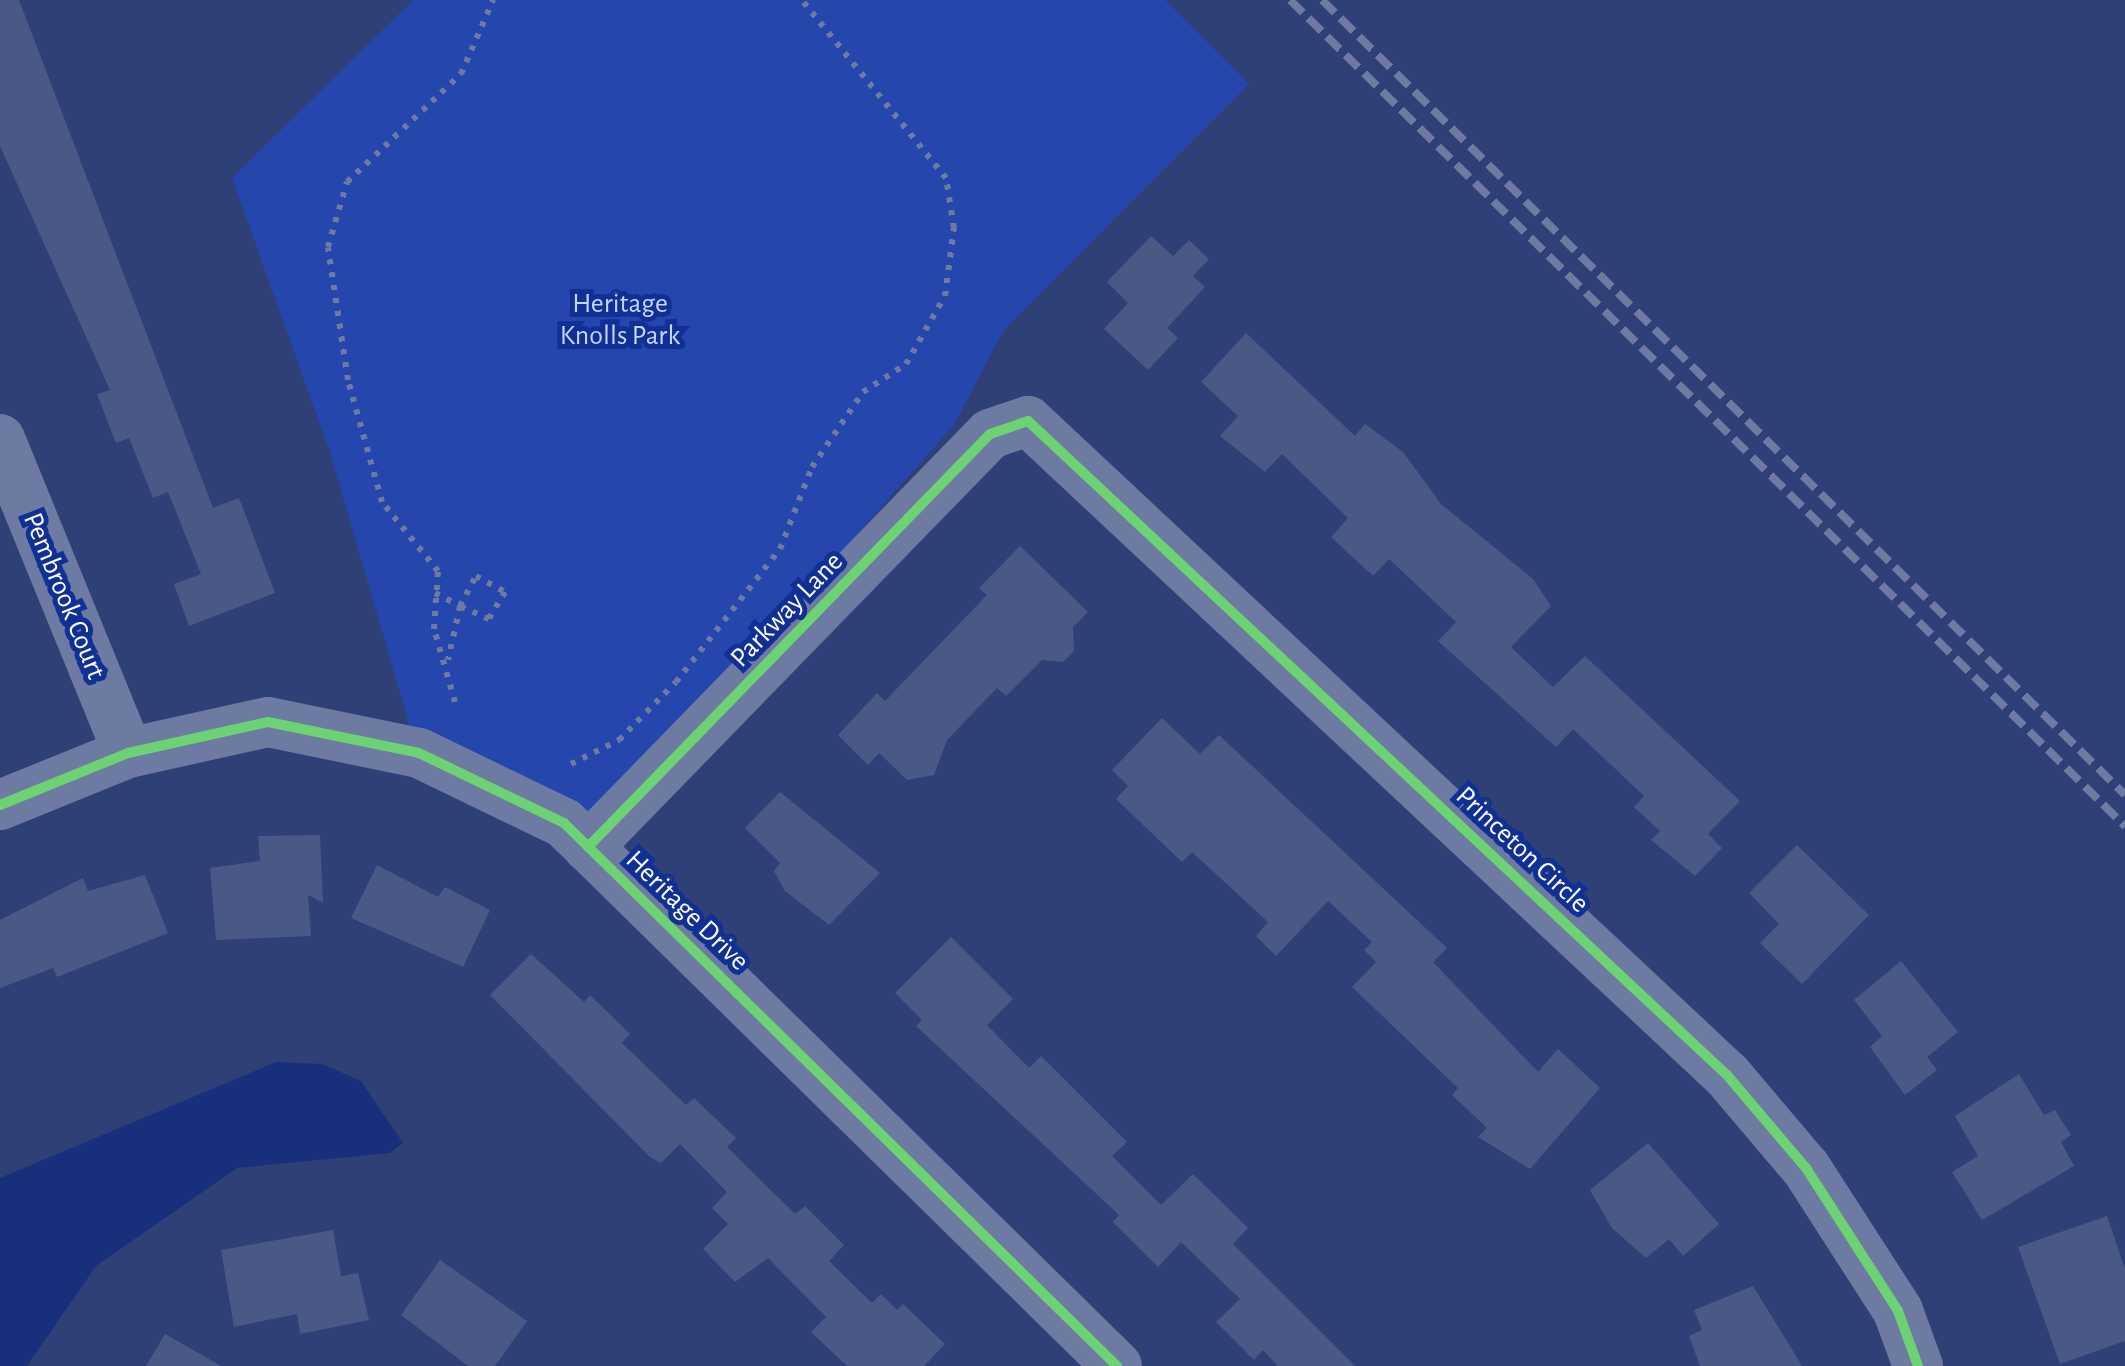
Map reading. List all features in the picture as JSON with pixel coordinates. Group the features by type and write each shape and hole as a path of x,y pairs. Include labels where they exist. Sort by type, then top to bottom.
{"street":[{"name":"Parkway Lane","path":"588,846 990,434 1028,422"},
{"name":"Princeton Circle","path":"1028,422 1727,1074 1806,1168 1898,1311 1918,1366"},
{"name":"Pembrook Court","path":"0,439 128,753"},
{"name":"Heritage Drive","path":"0,805 128,753 268,722 419,753 564,824 1118,1366"}],"path":[{"path":"454,702 435,593 435,562 382,502 348,380 328,247 347,182 461,74 493,0"},
{"path":"572,764 619,740 676,682 780,549 812,466 864,392 906,364 945,296 954,228 946,178 802,0"},
{"path":"435,593 460,606 489,619 504,592 476,576 460,606 447,664"}],"green space":[{"name":"Heritage Knolls Park","path":"413,0 1165,0 1249,84 1003,331 954,425 589,836 413,737 330,452 232,178"}],"shaded area":[{"path":"276,1062 322,1064 361,1081 403,1143 390,1153 237,1168 96,1266 27,1366 0,1366 0,1178"}],"building":[{"path":"0,0 19,0 213,508 239,498 275,593 189,626 174,584 201,574 168,492 153,498 129,438 116,443 97,394 110,390 0,146"},
{"path":"1151,236 1173,256 1189,240 1209,259 1193,276 1205,287 1167,328 1178,338 1148,370 1104,329 1128,303 1107,282"},
{"path":"1246,333 1355,436 1365,424 1403,452 1441,504 1533,579 1551,606 1511,647 1553,687 1585,656 1740,801 1708,834 1722,848 1695,876 1651,840 1660,831 1634,807 1644,796 1573,729 1556,747 1438,641 1456,622 1389,559 1373,576 1331,537 1348,518 1282,454 1265,472 1220,436 1238,416 1201,382"},
{"path":"1020,546 1088,612 1073,627 1074,651 1063,662 1042,660 1006,696 997,688 947,740 934,775 907,780 879,753 868,765 838,735 877,693 885,701 987,595 979,588"},
{"path":"1162,718 1200,754 1219,735 1447,948 1433,962 1538,1072 1558,1049 1600,1088 1530,1169 1478,1137 1487,1128 1452,1095 1458,1088 1352,987 1376,962 1364,950 1372,942 1328,901 1276,956 1256,936 1268,922 1192,852 1182,862 1116,799 1128,786 1112,770"},
{"path":"780,792 880,873 829,925 785,891 774,871 780,863 745,828"},
{"path":"320,835 323,903 308,895 311,936 216,940 210,868 260,861 258,836"},
{"path":"1797,845 1869,915 1802,984 1760,943 1779,924 1749,893"},
{"path":"377,865 438,897 445,887 490,910 463,967 351,918"},
{"path":"145,875 168,933 57,977 53,968 0,988 0,920 83,878 88,891"},
{"path":"951,937 1013,999 987,1025 1029,1068 1041,1056 1127,1142 1112,1156 1161,1205 1193,1174 1248,1228 1233,1244 1355,1366 1278,1366 1263,1350 1254,1360 1216,1322 1240,1299 1181,1242 1158,1267 1113,1222 1119,1215 916,1026 922,1020 895,993"},
{"path":"531,954 584,1002 590,995 630,1034 622,1043 686,1105 694,1098 736,1138 727,1147 795,1214 805,1206 844,1245 829,1261 872,1303 881,1294 897,1310 903,1304 945,1344 924,1366 847,1366 811,1332 826,1317 768,1258 735,1282 703,1249 728,1224 712,1208 727,1192 680,1144 661,1163 650,1157 490,995"},
{"path":"1901,961 1958,1032 1927,1057 1937,1070 1905,1095 1870,1047 1882,1036 1854,1000"},
{"path":"2019,1074 2044,1115 2055,1110 2071,1135 2061,1142 2074,1166 1982,1220 1952,1172 1978,1156 1955,1116"},
{"path":"1648,1143 1719,1224 1683,1256 1669,1239 1646,1258 1612,1228 1590,1190"},
{"path":"2107,1216 2125,1269 2125,1341 2060,1364 2018,1247"},
{"path":"333,1230 341,1276 358,1273 369,1320 300,1334 297,1314 234,1327 221,1250"},
{"path":"440,1260 527,1321 495,1366 468,1366 401,1315"},
{"path":"1753,1286 1802,1366 1700,1366 1689,1336 1702,1330 1694,1310"},
{"path":"165,1334 221,1366 146,1366"}],"railway":[{"path":"1290,0 2125,826"},
{"path":"1322,0 2125,795"}],"cycle path":[{"path":"588,847 990,434 1028,421 1727,1075 1806,1168 1898,1311 1918,1366"},
{"path":"0,805 128,753 268,722 419,753 564,823 1117,1366"}]}
